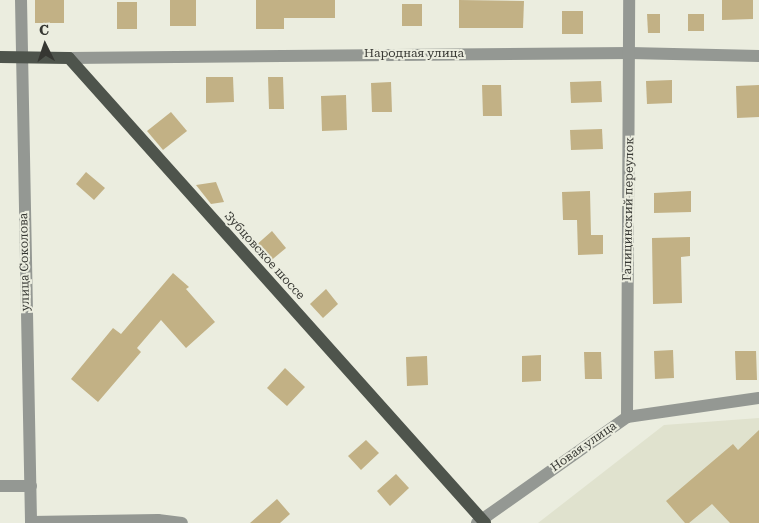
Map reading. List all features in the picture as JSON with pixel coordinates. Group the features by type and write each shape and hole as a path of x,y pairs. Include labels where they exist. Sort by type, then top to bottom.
{"main road":[{"path":"0,57 69,58"},
{"name":"Зубцовское шоссе","path":"69,58 481,522"}],"street":[{"name":"улица Соколова","path":"21,0 20,58 31,523"},
{"name":"Галицинский переулок","path":"627,417 629,0"},
{"name":"Народная улица","path":"69,58 630,53 759,56"},
{"name":"Новая улица","path":"481,522 627,417 759,398"},
{"path":"0,486 30,486"},
{"path":"31,523 158,520 182,523"}],"shaded area":[{"path":"759,418 759,523 538,523 664,425"}],"building":[{"path":"35,0 64,0 64,23 35,23"},
{"path":"170,0 196,0 196,26 170,26"},
{"path":"256,0 335,0 335,18 284,18 284,29 256,29"},
{"path":"459,0 524,1 523,28 459,28"},
{"path":"722,0 753,0 753,19 722,20"},
{"path":"117,2 137,2 137,29 117,29"},
{"path":"402,4 422,4 422,26 402,26"},
{"path":"562,11 583,11 583,34 562,34"},
{"path":"647,14 660,14 660,33 648,33"},
{"path":"688,14 704,14 704,31 688,31"},
{"path":"206,77 233,77 234,102 206,103"},
{"path":"268,77 283,77 284,109 269,109"},
{"path":"672,80 672,103 647,104 646,81"},
{"path":"601,81 602,102 571,103 570,82"},
{"path":"391,82 392,112 372,112 371,83"},
{"path":"482,85 501,85 502,116 483,116"},
{"path":"759,85 759,117 737,118 736,86"},
{"path":"346,95 347,130 322,131 321,96"},
{"path":"171,112 187,131 163,150 147,131"},
{"path":"602,129 603,149 571,150 570,130"},
{"path":"86,172 105,188 94,200 76,184"},
{"path":"216,182 224,202 211,204 196,185"},
{"path":"590,191 591,235 603,235 603,254 578,255 577,220 563,220 562,192"},
{"path":"691,191 691,212 654,213 654,193"},
{"path":"272,231 286,248 268,263 254,247"},
{"path":"690,237 690,256 681,257 682,303 653,304 652,238"},
{"path":"173,273 189,287 186,289 215,322 186,348 161,320 137,348 141,352 98,402 71,379 113,328 121,334"},
{"path":"326,289 338,304 323,318 310,304"},
{"path":"673,350 674,378 655,379 654,351"},
{"path":"735,351 756,351 757,380 736,380"},
{"path":"584,352 601,352 602,379 585,379"},
{"path":"541,355 541,381 522,382 522,356"},
{"path":"427,356 428,385 407,386 406,357"},
{"path":"285,368 305,387 287,406 267,388"},
{"path":"759,430 759,523 730,523 712,504 689,523 685,523 666,501 733,444 738,450"},
{"path":"366,440 379,453 361,470 348,456"},
{"path":"396,474 409,488 390,506 377,491"},
{"path":"277,499 290,514 280,523 250,523"}]}
